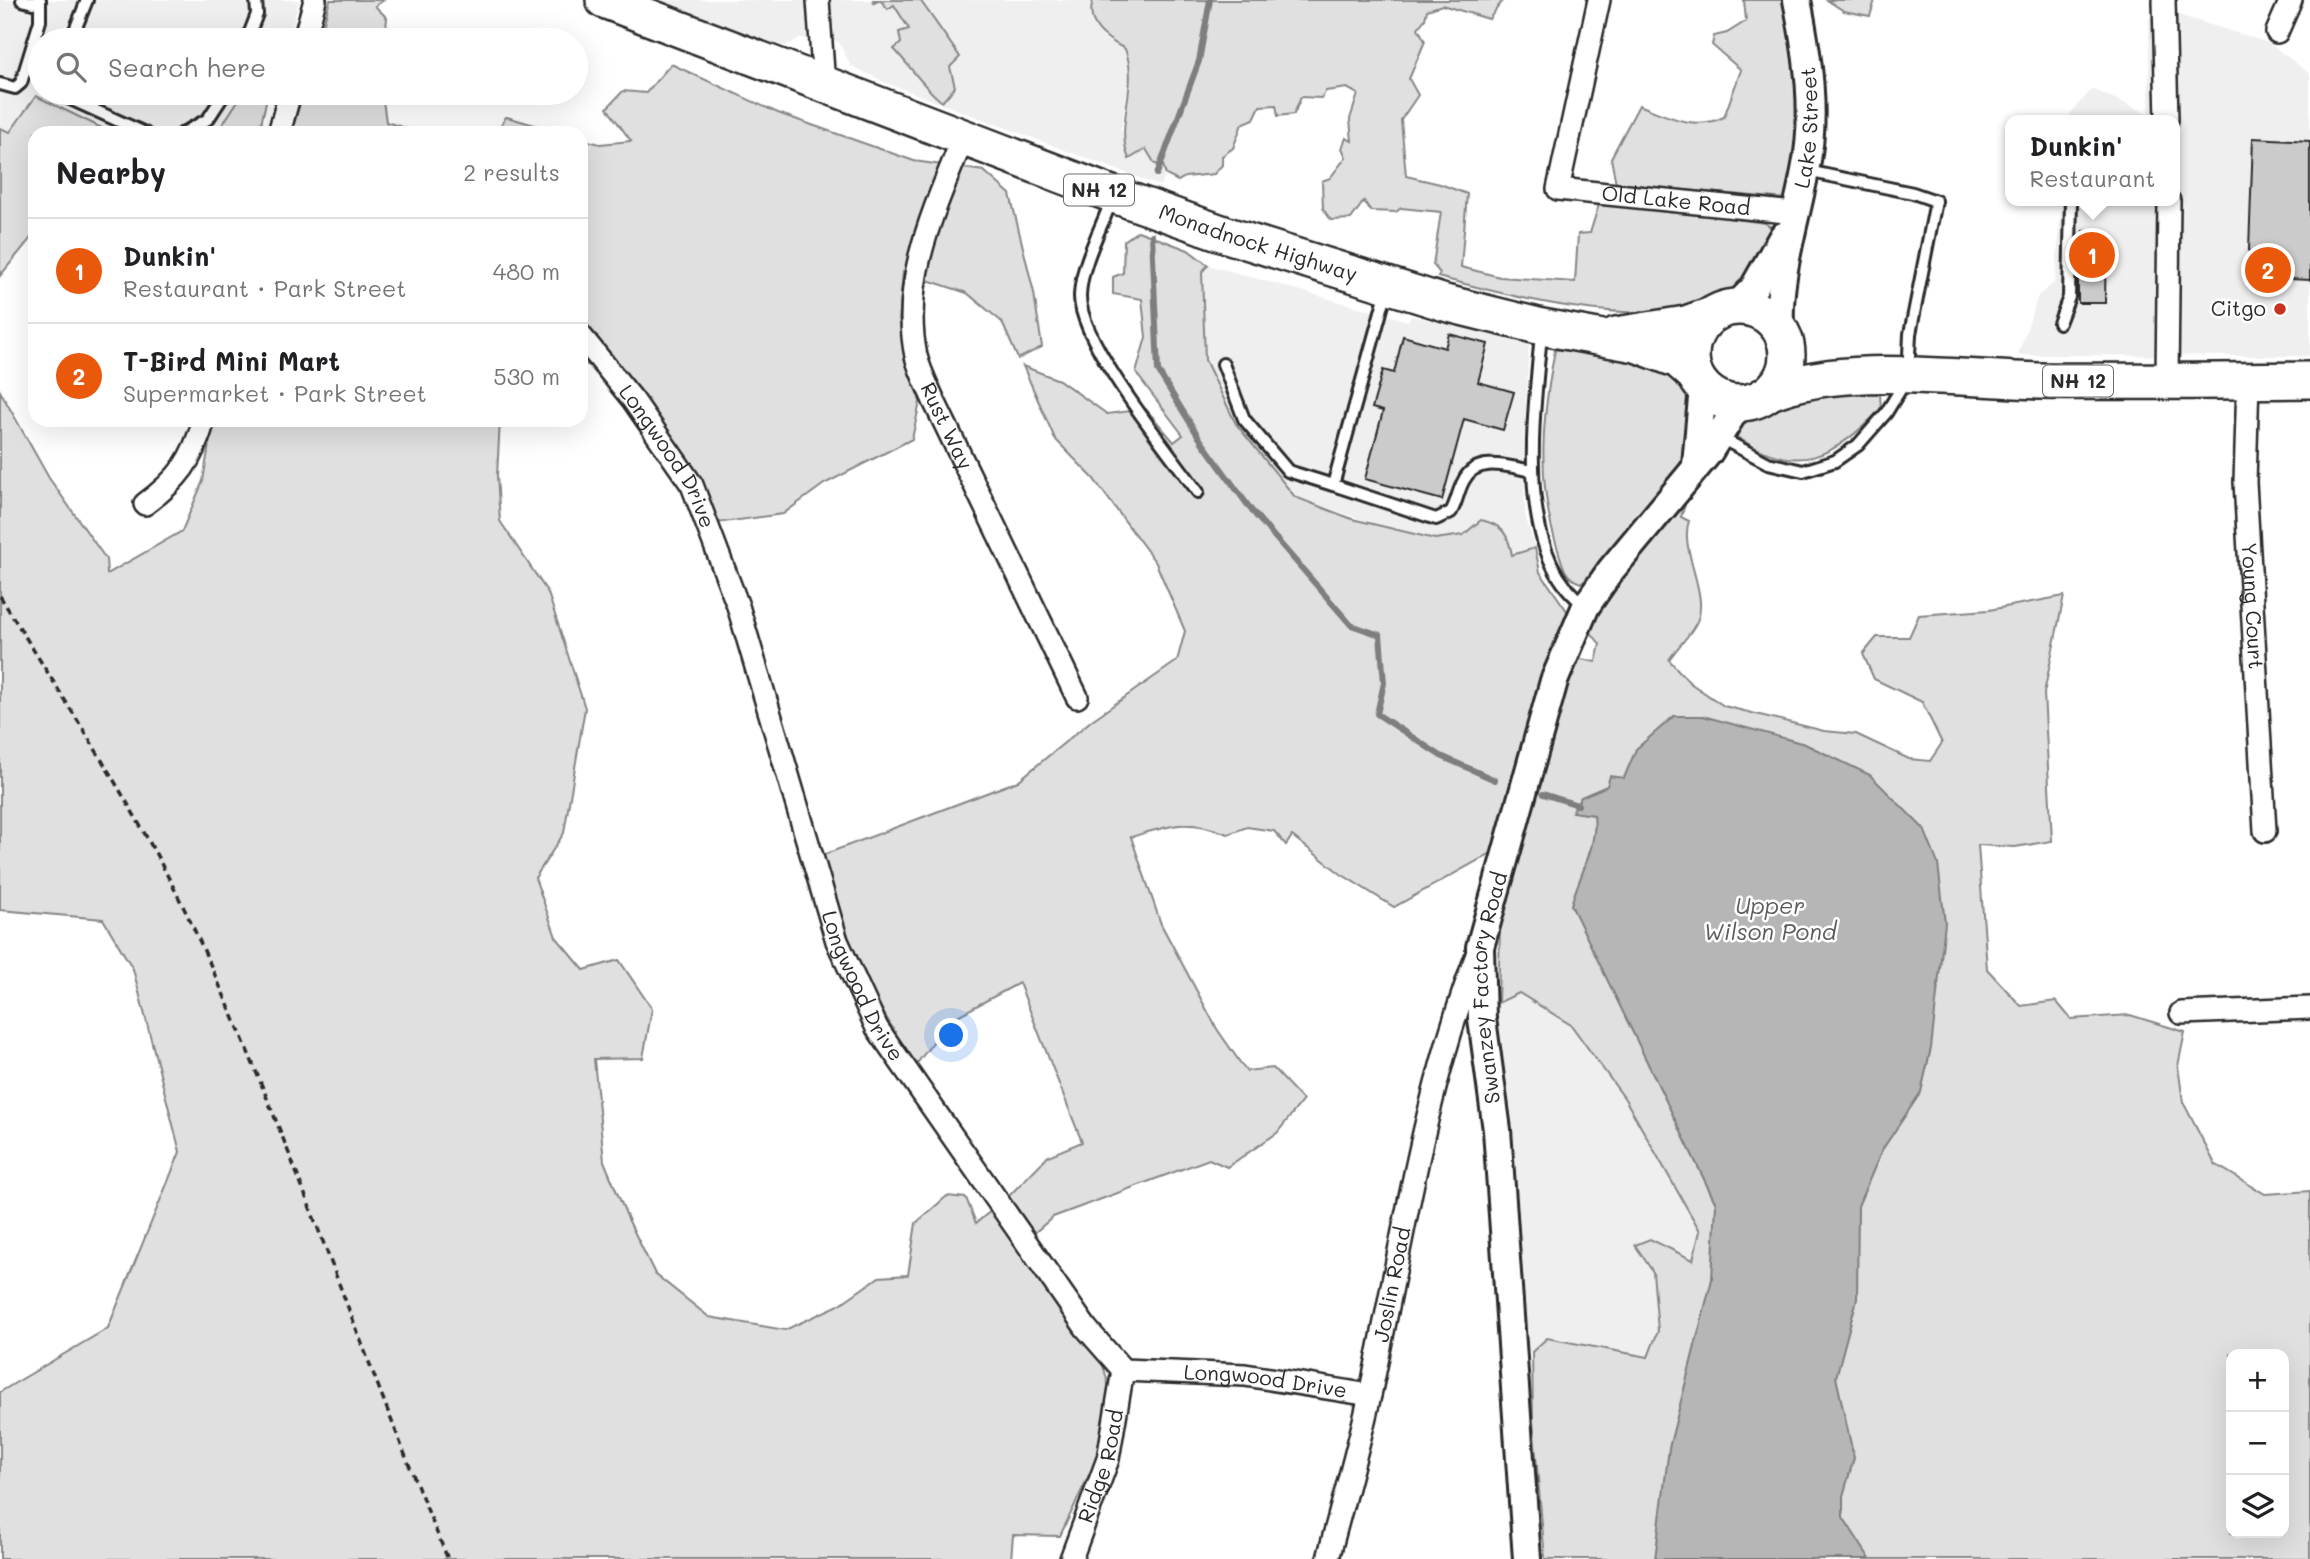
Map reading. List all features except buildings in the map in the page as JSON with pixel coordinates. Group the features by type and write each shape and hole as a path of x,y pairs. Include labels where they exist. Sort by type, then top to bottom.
{"highway":[{"name":"Monadnock Highway","path":"604,0 650,10 824,86 1114,195 1388,288 1542,327 1607,336 1678,360 1699,381"},
{"name":"NH 12","path":"1723,312 1757,310 1770,318 1802,354 1846,375"},
{"name":"Monadnock Highway","path":"1607,336 1686,324 1723,312"},
{"path":"1699,381 1690,355 1693,339 1723,312"},
{"path":"1758,398 1779,383 1787,358 1780,330"},
{"name":"NH 12","path":"1699,381 1720,400 1758,398 1794,382 1846,375 2310,380"}],"street":[{"path":"307,28 315,0"},
{"path":"818,0 824,86"},
{"name":"Old Lake Road","path":"1599,0 1558,189 1795,213"},
{"name":"Lake Street","path":"1780,330 1781,292 1811,134 1808,60 1797,0"},
{"path":"2164,0 2166,115"},
{"path":"2277,32 2291,0"},
{"path":"281,126 287,105"},
{"name":"Rust Way","path":"962,138 938,201 913,286 911,321 917,359 934,401 1077,697"},
{"path":"2167,380 2168,206"},
{"name":"Lake Street","path":"1723,312 1758,282 1795,213"},
{"name":"Longwood Drive","path":"588,345 633,400 692,485 738,606 837,941 877,1028 1078,1318 1123,1370 1245,1374 1370,1395"},
{"name":"Young Court","path":"2248,380 2245,482 2265,831"},
{"path":"1696,467 1699,381"},
{"name":"Swanzey Factory Road","path":"1528,1559 1497,1130 1482,1018 1480,947 1554,681 1586,606 1719,437 1734,412 1758,398"},
{"path":"145,504 169,486 187,466 201,427"},
{"name":"Joslin Road","path":"1328,1559 1370,1395 1387,1300 1455,1012 1480,947"},
{"path":"2181,1013 2310,1008"},
{"path":"1455,1012 1482,1018"},
{"name":"Ridge Road","path":"1071,1559 1108,1459 1123,1370"}],"lane":[{"path":"22,0 33,3 40,0 38,28"},
{"path":"76,28 87,0"},
{"path":"252,28 257,14 256,0"},
{"path":"0,84 15,88 21,83 28,60"},
{"path":"83,105 130,126"},
{"path":"196,126 208,119 217,105"},
{"path":"1719,437 1768,463 1803,471 1818,468 1858,445 1886,413 1908,377 1910,334 1936,201 1913,193 1805,171"},
{"path":"1114,195 1082,282 1083,315 1120,380 1198,492"},
{"path":"2059,323 2069,297 2071,206"},
{"path":"1333,485 1388,288"},
{"path":"1542,327 1532,471 1537,509 1553,572 1570,595 1586,606"},
{"path":"1223,364 1244,419 1288,471 1436,519 1451,512 1463,481 1478,466 1488,464 1532,471"}],"path":[{"path":"0,597 103,763 192,927 267,1096 407,1462 448,1559"}],"shaded area":[{"path":"0,0 299,0 292,28 28,28 30,105 10,132 0,128"},
{"path":"330,0 384,0 375,6 387,18 386,28 322,28"},
{"path":"658,0 873,0 894,5 910,30 894,49 940,103 955,87 920,0 1093,0 1090,8 1104,38 1125,49 1131,65 1121,129 1127,139 1125,150 1137,156 1146,149 1155,163 1163,165 1166,175 1160,186 884,82 850,65 839,42 800,38 786,46 767,42"},
{"path":"880,0 920,0 960,57 950,67 955,87 942,102 894,49 901,43 899,32 909,29 894,5 888,9"},
{"path":"1093,0 1503,0 1489,19 1442,5 1427,10 1425,19 1418,28 1425,41 1409,79 1418,95 1401,120 1406,176 1467,194 1461,267 1500,277 1575,282 1578,234 1590,233 1600,201 1765,223 1772,228 1766,253 1740,284 1704,303 1661,311 1614,312 1565,306 1438,277 1440,273 1433,265 1441,212 1401,208 1396,212 1371,211 1364,201 1351,219 1331,220 1323,209 1322,181 1330,178 1346,157 1342,148 1346,138 1352,141 1350,119 1358,94 1347,88 1326,91 1321,98 1301,97 1294,114 1278,116 1276,105 1260,106 1254,119 1242,124 1233,148 1222,156 1222,165 1214,174 1185,177 1178,181 1166,175 1163,165 1155,164 1146,149 1129,159 1124,132 1129,63 1125,49 1104,36 1095,24 1091,9"},
{"path":"1744,0 1785,0 1795,51 1799,99 1797,147 1787,199 1616,184 1611,158 1639,105 1692,122 1702,123 1724,117 1741,70 1712,45 1714,36 1727,33 1746,21"},
{"path":"1827,0 1875,0 1870,16 1844,11"},
{"path":"2169,12 2269,43 2310,74 2310,356 2018,355 2038,296 2055,282 2062,206 2180,206 2180,115 2070,115 2092,89 2149,114 2149,18"},
{"path":"671,64 778,113 914,161 984,171 1010,194 1034,293 1042,347 1018,359 1002,322 967,293 903,272 899,320 920,402 912,439 824,484 783,514 717,523 702,480 620,369 588,365 588,141 600,144 631,141 607,108 623,91 646,93"},
{"path":"30,105 54,105 98,126 28,126 28,242 0,276 0,128 10,132"},
{"path":"53,105 235,105 222,126 97,126"},
{"path":"235,105 265,105 261,126 222,126"},
{"path":"299,105 384,105 386,122 399,126 293,126"},
{"path":"507,117 538,126 500,126"},
{"path":"1138,231 1188,250 1208,265 1202,272 1205,360 1236,424 1295,497 1352,519 1435,539 1463,535 1481,520 1495,525 1509,541 1512,555 1535,548 1540,572 1567,611 1565,626 1493,852 1394,907 1341,874 1292,836 1286,845 1274,831 1247,827 1228,834 1201,826 1180,825 1131,837 1161,924 1217,1029 1246,1071 1273,1068 1303,1100 1277,1133 1227,1167 1209,1159 1053,1217 1018,1247 1075,1333 1099,1351 1110,1390 1100,1452 1060,1536 1013,1535 1011,1559 0,1559 0,1392 108,1328 180,1152 133,969 103,919 0,910 0,391 49,478 106,559 107,574 182,531 203,481 212,427 500,427 497,476 500,521 548,593 585,708 564,833 535,878 556,937 584,970 619,960 652,1009 643,1058 594,1059 604,1161 655,1274 709,1317 785,1330 839,1305 879,1277 908,1275 916,1223 947,1196 966,1198 976,1223 1008,1197 1048,1156 1082,1142 1019,983 950,1020 915,1066 863,978 820,856 1018,781 1092,720 1177,661 1185,631 1156,563 1093,478 1055,439 1023,366 1059,380 1107,414 1146,409 1174,442 1183,435 1136,373 1146,337 1142,299 1113,294 1113,277 1123,273 1124,241"},
{"path":"1208,265 1408,321 1412,316 1526,343 1529,346 1524,435 1525,515 1535,548 1511,556 1472,526 1463,535 1435,539 1398,532 1295,497 1236,424 1205,359 1202,271"},
{"path":"1575,348 1655,359 1694,390 1692,433 1677,469 1633,528 1590,578 1581,583 1571,578 1563,566 1551,525 1546,500 1543,450 1555,350"},
{"path":"1822,390 1880,394 1881,409 1847,440 1814,456 1797,459 1779,456 1737,437 1735,428 1766,405 1785,397"},
{"path":"1685,505 1681,517 1689,521 1688,544 1700,608 1696,624 1669,660 1690,683 1724,706 1824,731 1856,734 1909,759 1930,761 1942,743 1922,702 1874,679 1863,654 1877,637 1909,637 1919,615 1989,610 2064,596 2044,693 2052,841 2015,847 1978,845 1987,969 2021,1006 2056,1001 2071,1019 2130,1015 2185,1032 2178,1066 2183,1102 2215,1164 2265,1194 2310,1191 2310,1559 1545,1559 1533,1421 1532,1352 1547,1338 1648,1357 1658,1331 1653,1272 1635,1245 1650,1239 1693,1260 1700,1231 1625,1099 1571,1025 1519,993 1498,1003 1500,928 1507,889 1576,658 1596,662 1600,644 1589,630 1609,595 1632,564"},
{"path":"1519,993 1571,1025 1625,1099 1700,1231 1693,1260 1650,1239 1635,1245 1653,1272 1658,1331 1648,1357 1548,1338 1532,1352 1524,1350 1500,1087 1498,1003"}],"water":[{"name":"Upper Wilson Pond","path":"1674,716 1703,716 1805,744 1870,775 1924,829 1938,864 1945,923 1931,1048 1921,1092 1882,1150 1858,1206 1857,1299 1836,1377 1854,1458 1843,1496 1843,1517 1870,1559 1655,1559 1669,1448 1712,1279 1716,1204 1571,905 1591,849 1594,826 1594,815 1572,812 1581,797 1607,786 1610,776 1624,778 1636,749"}],"waterway":[{"path":"1157,174 1199,61 1210,0"},
{"path":"1152,235 1158,371 1202,442 1252,511 1351,625 1380,635 1384,683 1377,714 1441,756 1495,780"},
{"path":"1543,794 1578,805"}],"place":[{"name":"Dunkin'","path":"2092,255"},
{"name":"T-Bird Mini Mart","path":"2268,270"},
{"name":"Citgo","path":"2280,309"}]}
